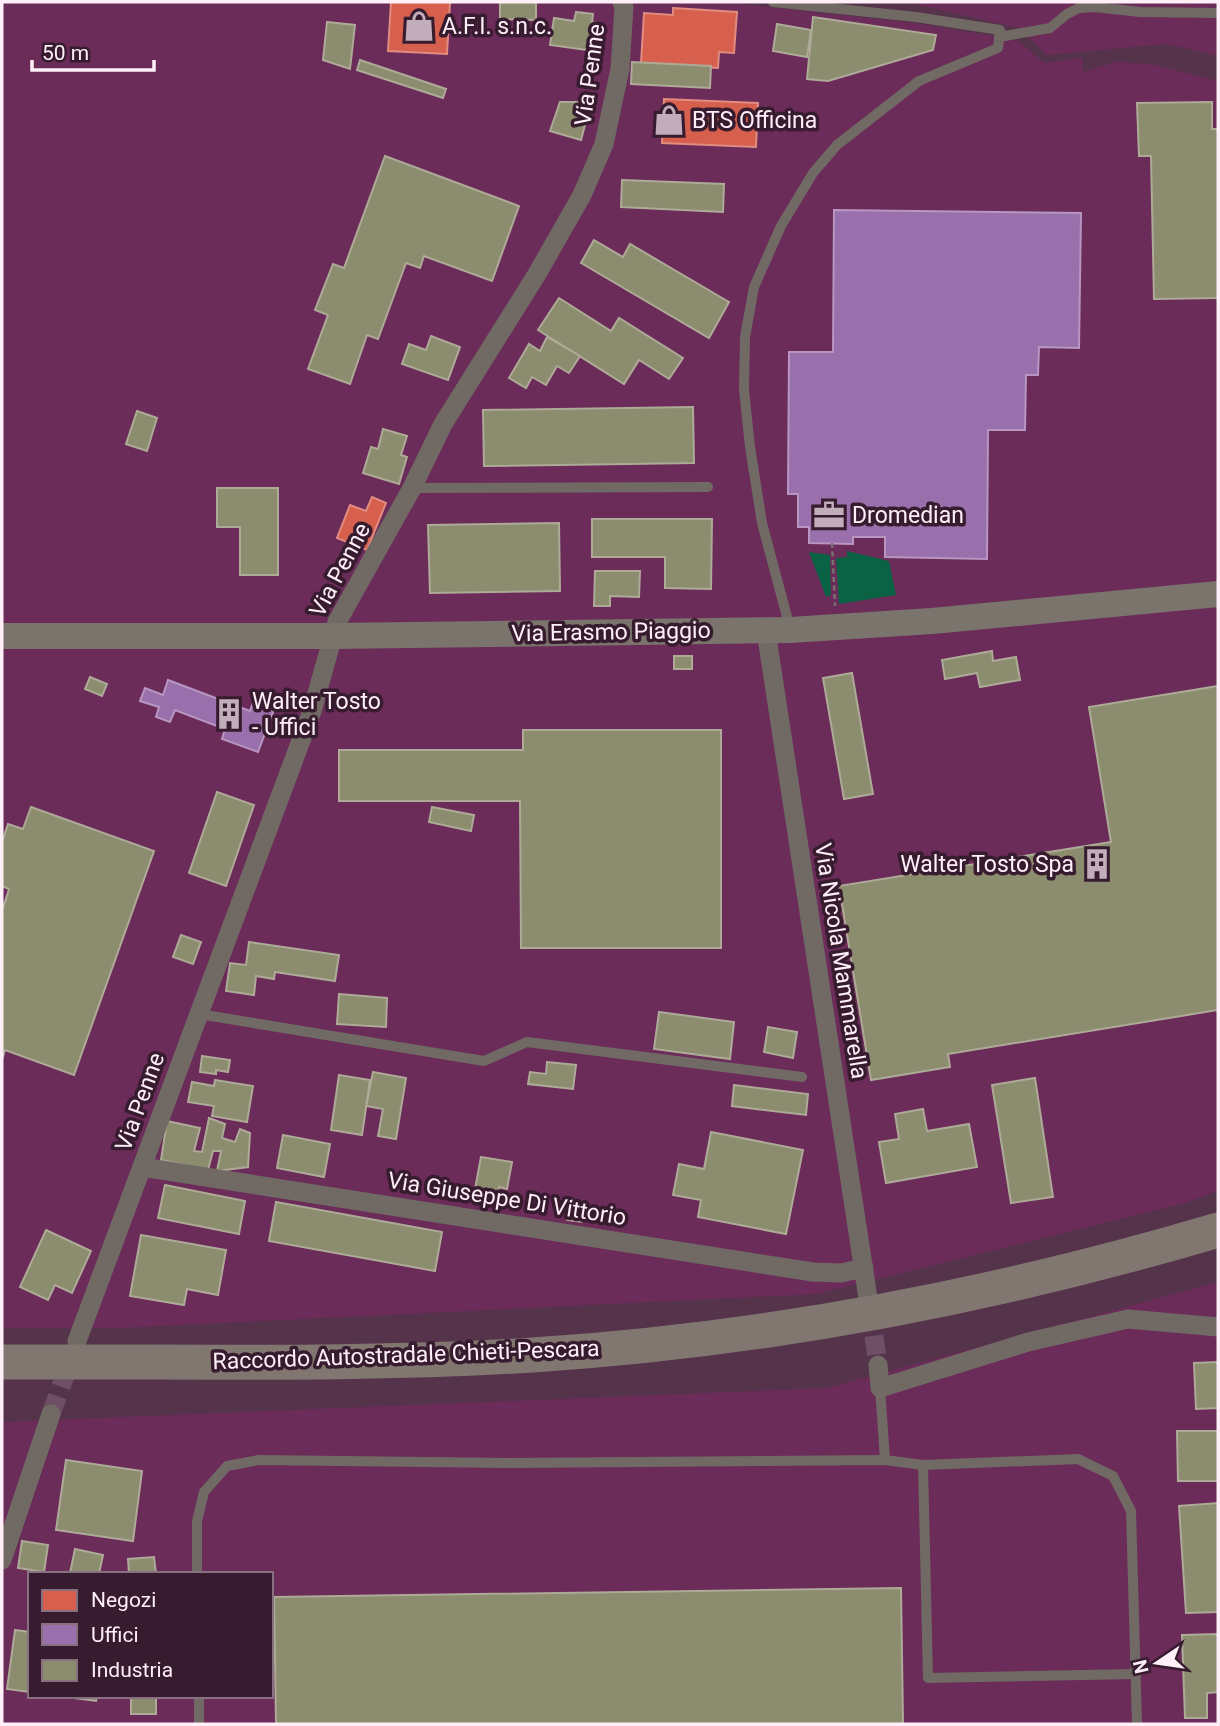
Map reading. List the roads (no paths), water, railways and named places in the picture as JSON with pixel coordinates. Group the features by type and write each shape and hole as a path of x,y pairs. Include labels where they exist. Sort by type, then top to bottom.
{"highway":[{"name":"Raccordo Autostradale Chieti-Pescara","path":"2,1362 473,1358 682,1342 772,1331 951,1298 1109,1261 1218,1230"},
{"name":"Raccordo Autostradale Chieti-Pescara","path":"2,1386 478,1380 653,1368 784,1352 944,1323 1037,1303 1218,1254"}],"street":[{"name":"Via Penne","path":"77,1342 312,711 337,622 412,488 443,424 569,218 604,144 620,69 624,7 622,2"},
{"name":"Via Erasmo Piaggio","path":"2,636 332,636 778,630 932,621 1218,594"},
{"name":"Via Nicola Mammarella","path":"778,630 868,1298"},
{"name":"Via Giuseppe Di Vittorio","path":"142,1167 813,1272 841,1273 864,1268"},
{"path":"878,1365 880,1388 1028,1342 1128,1319 1218,1327"},
{"path":"2,1560 51,1414"}],"lane":[{"path":"773,2 916,17 1000,30 998,48 919,81 837,145 813,173 781,226 754,287 745,337 744,390 778,630"},
{"path":"999,37 1049,28 1079,8 1218,13"},
{"path":"412,488 708,487"},
{"path":"199,1014 484,1061 527,1042 802,1077"},
{"path":"880,1388 885,1460"},
{"path":"197,1572 197,1521 204,1492 227,1466 259,1460 509,1464 885,1460 923,1465 1078,1459 1113,1476 1131,1511 1137,1724"},
{"path":"923,1465 928,1678 1136,1674"},
{"path":"199,1698 199,1724"}],"tunnel":[{"path":"870,1307 878,1365"},
{"path":"51,1414 72,1356"}],"place":[{"name":"A.F.I. s.n.c.","path":"419,26"},
{"name":"BTS Officina","path":"669,120"},
{"name":"Dromedian","path":"829,515"},
{"name":"Walter Tosto - Uffici","path":"229,714"},
{"name":"Walter Tosto Spa","path":"1097,864"}]}
